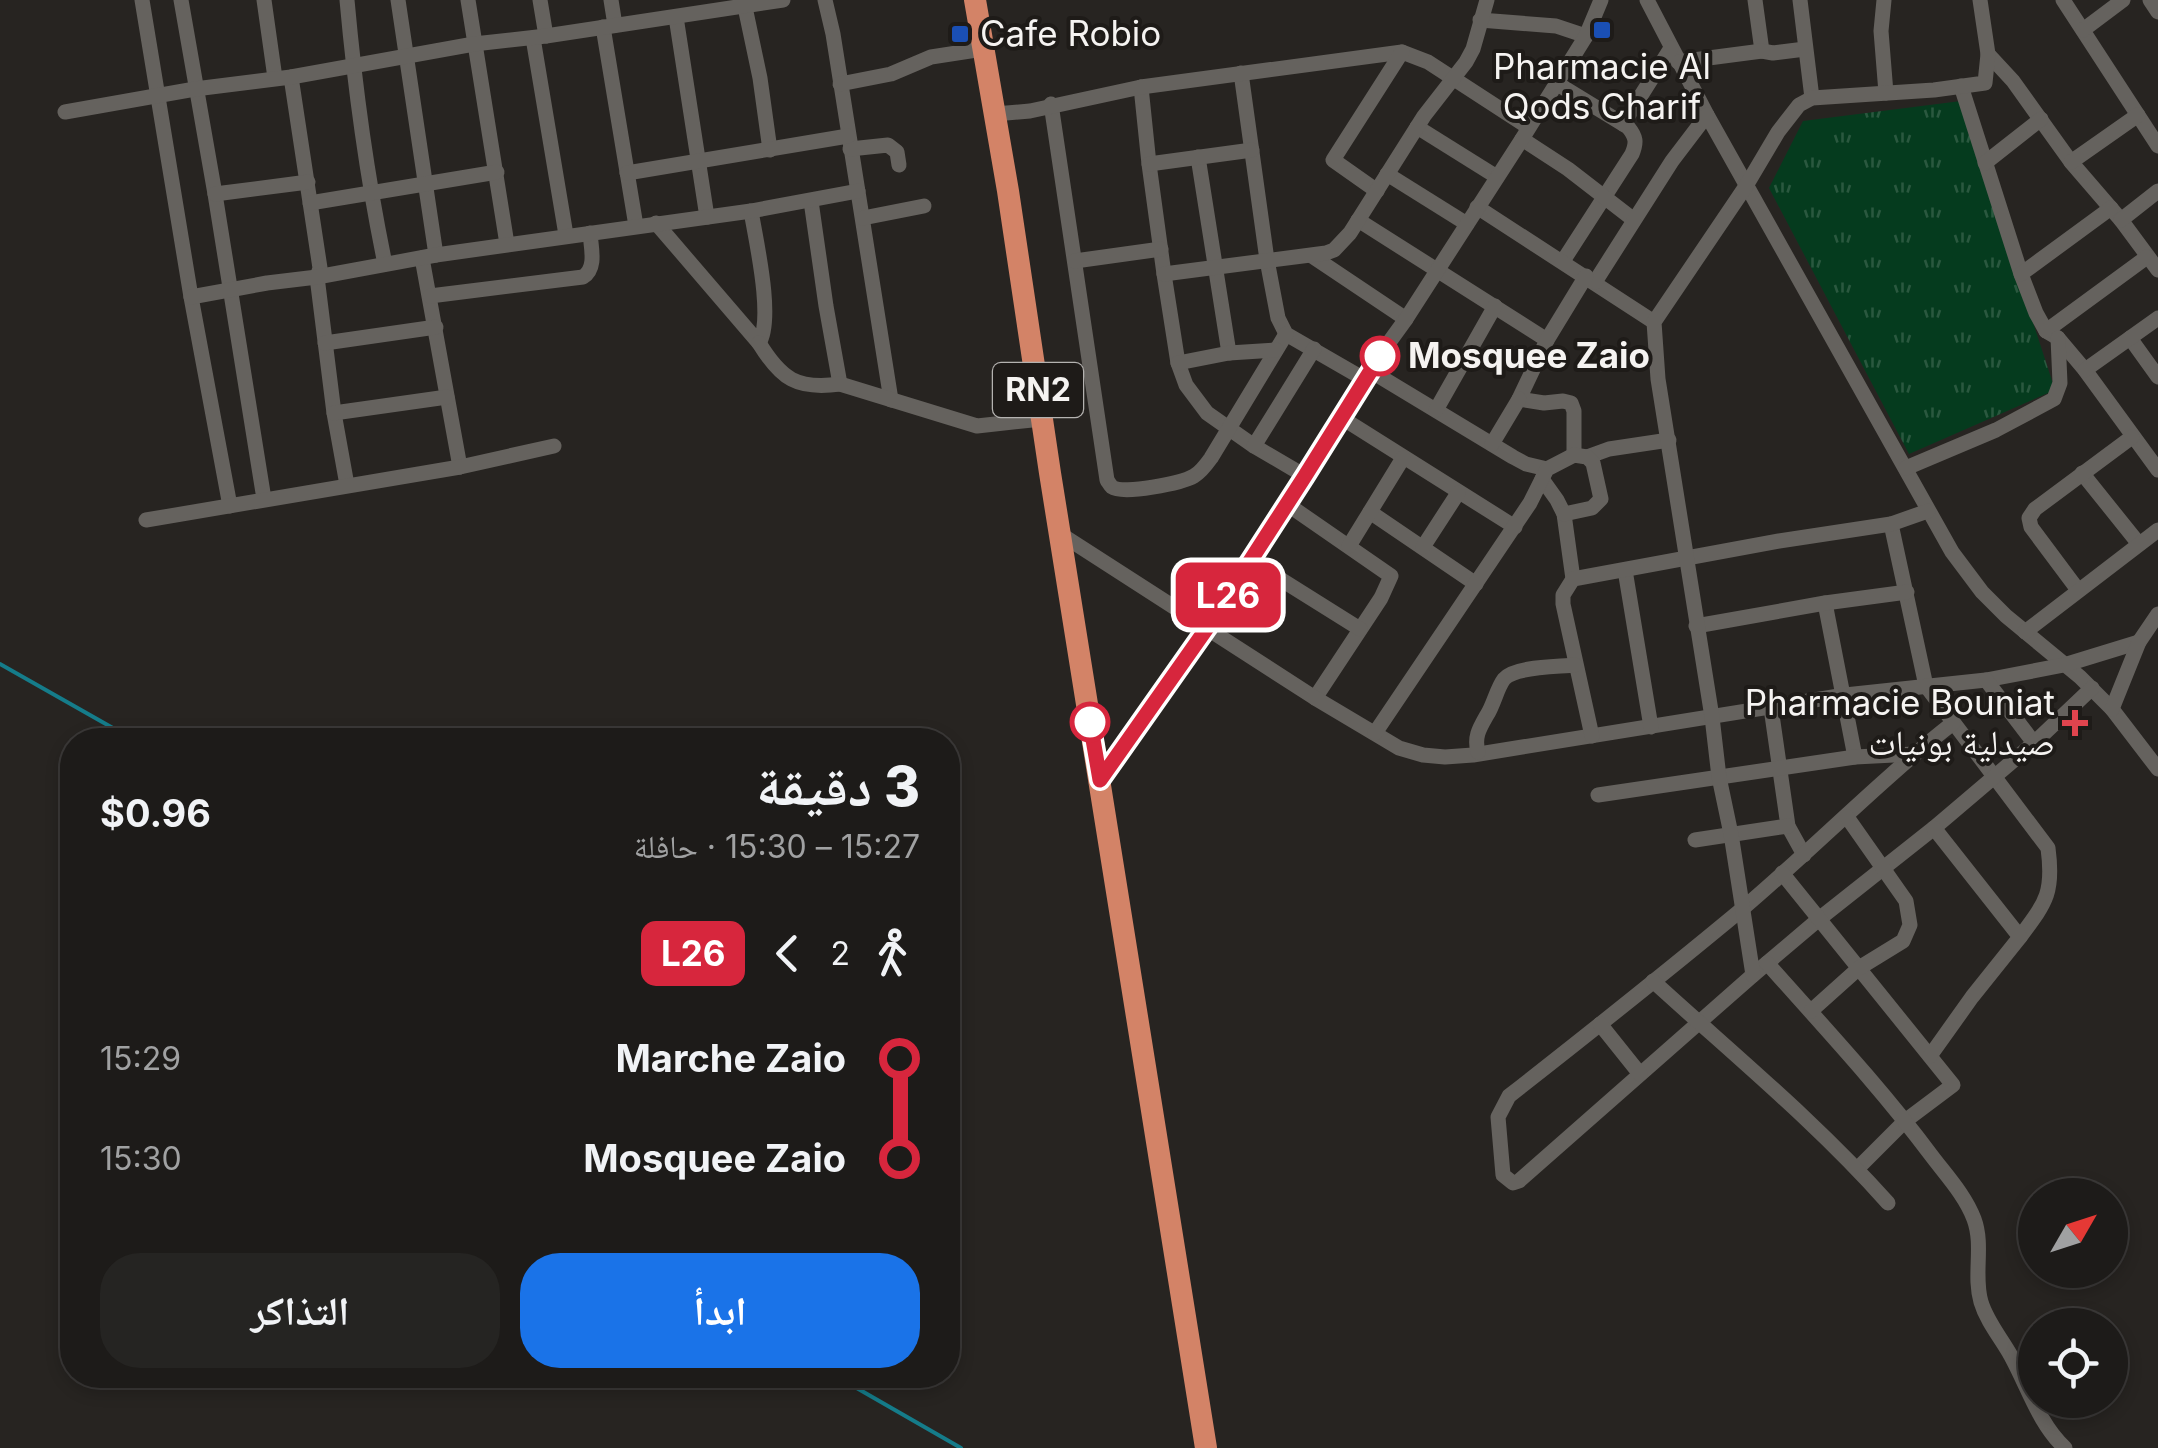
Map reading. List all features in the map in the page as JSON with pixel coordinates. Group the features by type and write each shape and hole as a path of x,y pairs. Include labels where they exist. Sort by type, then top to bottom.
{"highway":[{"name":"RN2","path":"975,0 1206,1448"}],"street":[{"path":"142,0 230,506"},
{"path":"181,0 264,500"},
{"path":"264,0 308,182 325,343 347,486"},
{"path":"347,0 371,193 386,264"},
{"path":"398,0 424,183 430,296 460,467"},
{"path":"468,0 508,244"},
{"path":"540,0 540,37 566,235"},
{"path":"611,0 609,26 636,226"},
{"path":"64,112 474,44 609,26 682,11 777,0"},
{"path":"825,0 890,400"},
{"path":"1164,274 1334,250 1350,234 1416,127 1466,62 1487,0"},
{"path":"1100,780 1207,628 1366,375 1406,319 1586,36 1601,0"},
{"path":"1648,0 1746,186 1952,552 1982,592 2112,709 2158,769"},
{"path":"1755,0 1762,50"},
{"path":"1800,0 1812,98"},
{"path":"1884,0 1881,31 1886,94"},
{"path":"1980,0 1988,54 1985,83"},
{"path":"2063,0 2158,146"},
{"path":"2083,30 2123,0"},
{"path":"2150,0 2158,12"},
{"path":"745,6 770,150"},
{"path":"682,11 706,217"},
{"path":"1480,20 1556,26 1586,36"},
{"path":"840,84 891,74 931,58 982,49"},
{"path":"1622,124 1675,55 1805,49"},
{"path":"1377,191 1333,160 1402,52"},
{"path":"994,114 1030,111 1142,87 1402,52 1428,62 1452,78 1634,220"},
{"path":"1988,54 2153,264 2052,335"},
{"path":"1241,73 1267,260 1278,318 1286,334 1436,410 1544,474 1564,514 1573,579 1562,604 1592,736"},
{"path":"1753,975 1658,379 1654,322 1800,104 1812,98 2013,81"},
{"path":"1556,83 1622,124 1634,134 1636,143 1563,261"},
{"path":"1961,86 2036,313 2156,463"},
{"path":"1142,87 1164,274 1178,363 1186,385 1207,413 1305,476"},
{"path":"1051,104 1111,486 1120,490 1143,488 1192,478 1211,458 1286,334"},
{"path":"1492,444 1519,400 1547,340 1707,115"},
{"path":"2072,162 2138,115"},
{"path":"1985,163 2040,120"},
{"path":"1416,127 1497,177"},
{"path":"627,173 770,150 849,142 888,145 896,152 899,164"},
{"path":"1149,164 1252,150"},
{"path":"1198,156 1229,353"},
{"path":"310,203 497,172"},
{"path":"1387,174 1467,224"},
{"path":"215,194 308,182"},
{"path":"191,297 429,256 752,211 858,191"},
{"path":"2021,274 2158,191"},
{"path":"812,201 840,384"},
{"path":"863,218 924,206"},
{"path":"1477,207 1654,322"},
{"path":"752,211 764,302 764,337 759,343"},
{"path":"1358,220 1547,340"},
{"path":"656,224 759,343 771,363 797,382 816,388 840,384 977,426 1032,420 1042,414"},
{"path":"430,296 583,277 592,266 590,233"},
{"path":"1074,261 1161,249"},
{"path":"1312,256 1406,319"},
{"path":"1436,410 1495,306"},
{"path":"2085,370 2158,318"},
{"path":"325,343 436,327"},
{"path":"1906,468 1996,430 2054,400 2060,383 2052,335"},
{"path":"2130,338 2158,377"},
{"path":"1178,363 1229,353 1276,350"},
{"path":"1254,446 1314,350"},
{"path":"334,413 447,396"},
{"path":"1519,400 1563,400 1571,403 1574,410 1581,456 1592,463 1601,500 1592,508 1564,514"},
{"path":"1342,418 1514,526"},
{"path":"2078,590 2030,527 2030,518 2035,509 2132,437"},
{"path":"1375,733 1530,503 1544,474 1581,456 1669,440"},
{"path":"146,520 460,467 554,446"},
{"path":"1349,546 1403,458"},
{"path":"2082,473 2139,544"},
{"path":"1423,548 1458,493"},
{"path":"1287,504 1391,576 1381,598 1316,698"},
{"path":"1573,579 1892,524 1928,511"},
{"path":"1370,512 1476,584"},
{"path":"1892,524 1926,686 2048,848 2048,897 1930,1056"},
{"path":"2025,632 2158,530"},
{"path":"1062,535 1316,698 1399,748 1423,755 1445,757 1845,696 1986,680 2064,665 2140,642"},
{"path":"1250,560 1360,629"},
{"path":"1625,570 1651,727"},
{"path":"1696,626 1906,592"},
{"path":"1826,602 1855,757"},
{"path":"2112,709 2140,642 2157,617"},
{"path":"1478,752 1478,731 1504,679 1520,670 1575,665"},
{"path":"1986,680 2034,742"},
{"path":"1954,722 1743,908 1509,1096 1498,1118 1502,1174 1507,1180 1519,1182 1753,975 1934,828 2092,688"},
{"path":"1771,708 1788,826 1804,854"},
{"path":"1598,795 1855,757 1914,754"},
{"path":"1810,1011 1859,968 1903,941 1910,925 1906,901 1847,817"},
{"path":"1695,840 1788,826"},
{"path":"1934,828 2020,936"},
{"path":"1782,873 1953,1085 1906,1121 1858,1168"},
{"path":"1767,963 1906,1121 1957,1188 1974,1220 1981,1302 2030,1391 2042,1421 2065,1448"},
{"path":"1654,981 1858,1168 1888,1203"},
{"path":"1600,1024 1640,1074"}],"green space":[{"path":"1961,101 2055,390 1909,454 1769,188 1803,121"}],"waterway":[{"path":"0,664 113,728"},
{"path":"857,1388 961,1448"}],"bus line":[{"name":"L26","path":"1090,722 1100,780 1207,628 1380,356"}],"place":[{"name":"Pharmacie Al Qods Charif","path":"1602,30"},
{"name":"Cafe Robio","path":"960,34"},
{"name":"Mosquee Zaio","path":"1380,356"},
{"name":"Pharmacie Bouniat صيدلية بونيات","path":"2075,723"}]}
